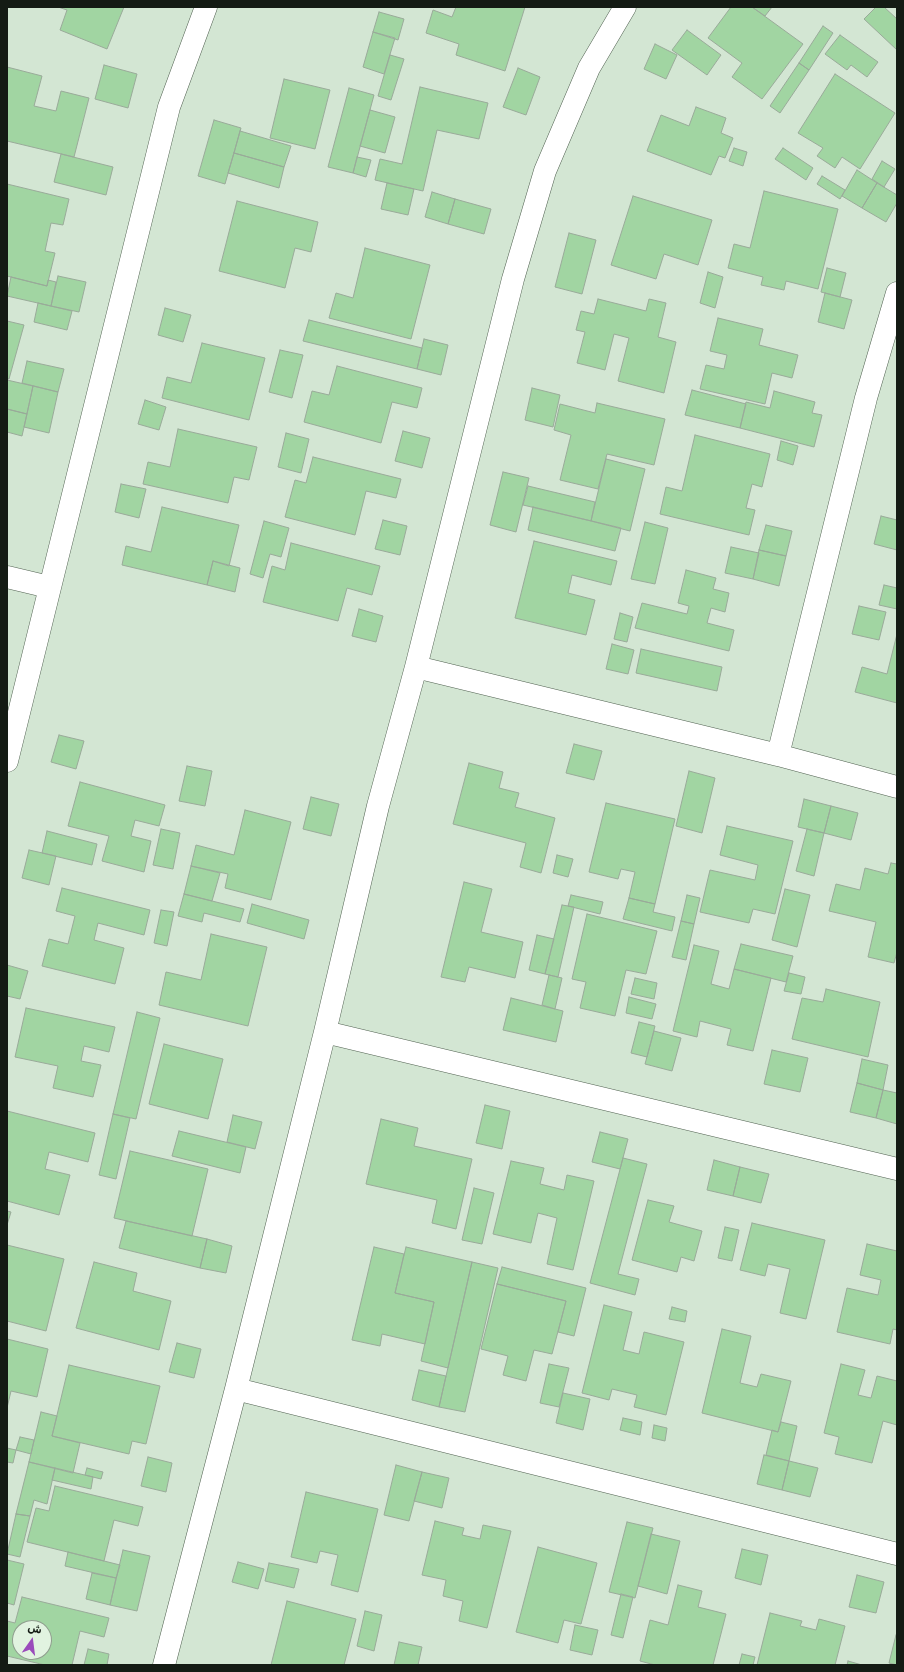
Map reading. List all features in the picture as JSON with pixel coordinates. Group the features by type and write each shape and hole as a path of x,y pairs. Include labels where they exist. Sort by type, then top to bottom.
{"street":[{"path":"7,761 169,107 206,7"},
{"path":"164,1665 236,1389 325,1032 378,806 416,667 513,278 544,171 589,68 624,7"},
{"path":"778,755 866,398 897,294"},
{"path":"7,577 49,587"},
{"path":"416,667 778,755 897,786"},
{"path":"325,1032 897,1169"},
{"path":"236,1389 897,1554"}],"building":[{"path":"58,7 124,7 107,49 60,30 67,10"},
{"path":"456,7 525,7 505,71 456,55 459,44 426,33 433,10 452,17"},
{"path":"731,7 752,7 803,44 762,99 732,77 742,63 708,38"},
{"path":"752,7 772,7 765,16"},
{"path":"876,7 884,7 897,19 897,50 864,19"},
{"path":"379,12 404,19 398,40 373,32"},
{"path":"823,26 833,33 809,70 799,63"},
{"path":"687,30 721,55 707,75 672,50"},
{"path":"373,32 395,38 384,74 363,67"},
{"path":"840,35 878,62 867,77 851,65 847,70 825,54"},
{"path":"655,44 677,55 666,79 644,69"},
{"path":"390,55 404,59 391,100 378,96"},
{"path":"799,63 809,70 780,113 770,106"},
{"path":"104,65 137,74 128,108 95,99"},
{"path":"7,67 42,76 34,106 56,111 61,91 89,98 74,157 7,141"},
{"path":"518,68 540,77 526,115 503,107"},
{"path":"835,74 895,113 860,169 842,157 835,168 817,156 823,148 798,133"},
{"path":"284,79 330,90 315,149 270,138"},
{"path":"420,87 488,103 479,139 437,130 423,191 375,180 380,159 402,164"},
{"path":"349,88 374,95 353,173 328,167"},
{"path":"696,107 726,118 721,133 733,138 725,158 719,156 711,175 647,151 661,115 689,126"},
{"path":"370,110 395,117 385,153 360,146"},
{"path":"214,120 241,128 225,184 198,176"},
{"path":"240,131 291,146 284,167 234,153"},
{"path":"734,148 747,152 743,166 729,161"},
{"path":"783,148 813,168 806,180 775,159"},
{"path":"234,153 284,167 279,188 228,173"},
{"path":"61,154 113,167 106,195 54,182"},
{"path":"357,157 371,160 366,177 353,173"},
{"path":"882,161 895,169 884,187 872,179"},
{"path":"857,170 877,183 862,208 842,196"},
{"path":"822,176 845,190 840,199 817,184"},
{"path":"387,183 414,189 408,215 381,209"},
{"path":"877,183 897,195 897,203 886,222 862,208"},
{"path":"7,184 69,199 63,225 51,223 45,251 55,253 47,286 7,276"},
{"path":"764,191 838,209 818,289 786,281 784,290 761,285 763,277 728,268 734,244 750,248"},
{"path":"432,192 455,199 448,224 425,217"},
{"path":"633,196 712,220 698,265 664,254 656,279 611,265"},
{"path":"455,199 491,209 484,234 448,224"},
{"path":"237,201 318,222 311,252 295,248 285,288 219,271"},
{"path":"569,233 596,240 582,294 555,287"},
{"path":"365,248 430,265 411,339 329,318 336,293 353,298"},
{"path":"827,268 846,273 840,297 821,292"},
{"path":"708,272 723,277 715,308 700,303"},
{"path":"58,276 86,282 79,312 51,306"},
{"path":"11,277 47,286 48,280 56,282 51,306 7,296"},
{"path":"825,293 852,300 844,329 818,322"},
{"path":"598,299 646,311 649,299 666,303 658,337 676,342 664,393 618,381 629,338 614,334 605,370 577,363 585,332 576,330 581,311 594,314"},
{"path":"38,303 72,311 67,330 34,322"},
{"path":"165,308 191,315 183,342 158,335"},
{"path":"718,318 763,329 759,345 798,355 792,378 772,373 765,404 700,389 706,365 724,369 727,355 710,351"},
{"path":"309,320 422,348 417,369 303,341"},
{"path":"7,321 24,325 9,379 7,378"},
{"path":"424,339 448,345 441,375 417,369"},
{"path":"202,343 265,358 249,420 162,398 167,377 191,383"},
{"path":"280,350 303,355 292,398 269,392"},
{"path":"27,361 64,369 58,392 22,383"},
{"path":"337,366 422,388 417,408 392,402 381,443 304,422 312,391 329,395"},
{"path":"7,380 33,386 27,414 7,409"},
{"path":"33,386 58,392 49,433 24,427"},
{"path":"532,388 560,395 553,427 525,420"},
{"path":"692,390 746,404 740,428 685,415"},
{"path":"774,391 815,402 812,413 822,415 814,447 740,428 746,402 770,408"},
{"path":"145,400 166,407 159,430 138,424"},
{"path":"597,403 665,419 654,465 607,454 598,489 560,480 571,435 554,430 560,404 595,413"},
{"path":"7,409 27,414 22,436 7,432"},
{"path":"178,429 257,447 249,480 234,477 228,503 143,484 148,462 170,467"},
{"path":"403,431 430,438 422,468 395,461"},
{"path":"286,433 309,439 301,473 278,467"},
{"path":"695,435 770,454 762,487 752,484 746,508 755,510 749,535 660,514 666,487 682,491"},
{"path":"781,441 798,446 793,465 777,460"},
{"path":"313,457 401,479 396,498 366,491 355,535 285,517 295,480 306,483"},
{"path":"606,459 645,469 630,531 591,521"},
{"path":"503,472 529,478 516,532 490,525"},
{"path":"121,484 146,489 139,518 115,512"},
{"path":"528,486 595,502 591,521 523,505"},
{"path":"162,507 239,525 229,566 213,561 207,585 122,565 126,546 151,552"},
{"path":"533,507 621,528 615,551 528,530"},
{"path":"881,516 897,520 897,550 874,544"},
{"path":"383,520 407,526 400,555 375,549"},
{"path":"264,521 289,528 281,557 270,554 263,578 250,574"},
{"path":"645,522 668,528 655,584 631,579"},
{"path":"766,525 792,531 786,556 759,550"},
{"path":"534,541 617,561 611,585 572,575 568,593 595,600 586,635 515,618"},
{"path":"291,543 380,566 372,595 347,588 338,621 263,602 272,566 285,570"},
{"path":"731,547 759,553 753,579 725,573"},
{"path":"759,550 786,556 779,586 753,579"},
{"path":"213,561 240,568 235,592 207,585"},
{"path":"686,570 716,578 713,589 729,593 725,612 711,608 707,623 734,630 729,651 635,628 642,603 687,614 689,606 678,603"},
{"path":"884,585 897,588 897,609 879,605"},
{"path":"859,606 886,612 879,640 852,634"},
{"path":"359,609 383,616 376,642 352,636"},
{"path":"620,613 633,617 627,642 614,639"},
{"path":"897,634 897,703 855,692 862,667 887,674"},
{"path":"612,644 634,650 628,674 606,669"},
{"path":"641,649 722,667 717,691 636,673"},
{"path":"59,735 84,741 76,769 51,762"},
{"path":"574,744 602,751 594,780 566,773"},
{"path":"469,763 503,772 499,788 519,793 515,807 555,818 541,873 520,867 526,843 453,824"},
{"path":"187,766 212,771 205,806 179,801"},
{"path":"689,771 715,778 702,833 676,826"},
{"path":"80,782 165,805 159,826 135,820 131,836 151,841 144,872 102,861 109,836 68,826"},
{"path":"311,797 339,804 331,836 303,829"},
{"path":"804,799 831,806 824,833 798,827"},
{"path":"606,803 675,819 655,904 629,898 635,872 621,869 618,879 589,872"},
{"path":"831,806 858,813 851,840 824,833"},
{"path":"245,810 291,822 271,900 225,888 228,874 191,866 196,845 234,855"},
{"path":"727,826 793,841 775,914 753,909 749,923 700,912 710,870 755,880 758,865 720,855"},
{"path":"161,829 180,833 173,869 153,865"},
{"path":"807,829 824,833 814,876 796,871"},
{"path":"47,831 97,844 92,865 42,853"},
{"path":"29,850 56,856 49,885 22,878"},
{"path":"557,855 573,859 568,877 553,873"},
{"path":"891,863 897,864 897,952 894,963 868,957 876,922 829,911 836,884 860,890 865,868 888,874"},
{"path":"191,866 220,873 212,901 184,894"},
{"path":"464,882 492,889 481,932 523,942 515,978 469,967 465,982 441,977"},
{"path":"62,888 150,910 144,935 98,923 94,940 124,948 115,984 42,966 49,939 68,944 75,916 56,911"},
{"path":"785,889 810,895 797,947 772,940"},
{"path":"184,894 244,909 240,922 204,913 202,922 178,916"},
{"path":"571,895 603,902 600,914 568,906"},
{"path":"687,895 700,898 694,924 681,921"},
{"path":"629,898 655,904 653,912 675,917 672,931 623,919"},
{"path":"252,904 309,920 304,939 247,923"},
{"path":"562,905 574,907 558,977 545,974"},
{"path":"161,910 174,912 167,946 154,943"},
{"path":"587,914 657,931 646,974 626,970 615,1016 580,1008 586,982 572,979"},
{"path":"681,921 694,924 686,960 672,957"},
{"path":"211,934 267,947 248,1026 159,1005 166,972 201,980"},
{"path":"537,935 554,939 545,974 529,970"},
{"path":"741,944 793,956 786,982 734,969"},
{"path":"694,945 719,951 711,984 729,989 734,969 771,978 753,1051 727,1045 731,1029 700,1021 697,1037 673,1031"},
{"path":"7,965 28,971 20,999 7,996"},
{"path":"789,973 805,977 801,994 784,991"},
{"path":"549,975 562,978 555,1009 542,1005"},
{"path":"635,978 657,983 654,999 631,994"},
{"path":"826,989 880,1002 868,1057 792,1039 802,998 823,1002"},
{"path":"629,997 656,1004 652,1019 626,1013"},
{"path":"511,998 563,1011 556,1042 503,1030"},
{"path":"26,1008 115,1027 109,1052 84,1046 81,1061 101,1065 93,1097 53,1088 58,1066 15,1057"},
{"path":"137,1012 160,1018 136,1119 113,1114"},
{"path":"639,1022 655,1026 647,1057 631,1053"},
{"path":"654,1031 681,1038 672,1071 645,1064"},
{"path":"164,1044 223,1059 208,1119 149,1104"},
{"path":"772,1050 808,1058 800,1092 764,1084"},
{"path":"862,1059 888,1065 883,1090 857,1083"},
{"path":"857,1083 883,1090 876,1118 850,1112"},
{"path":"883,1090 897,1093 897,1124 876,1118"},
{"path":"485,1105 510,1111 502,1149 476,1143"},
{"path":"7,1111 95,1133 88,1162 49,1152 45,1169 70,1175 59,1215 7,1201"},
{"path":"113,1114 130,1118 116,1179 99,1175"},
{"path":"233,1115 262,1122 255,1149 227,1142"},
{"path":"381,1119 418,1128 414,1146 472,1159 456,1229 432,1223 437,1200 366,1184"},
{"path":"179,1131 246,1147 240,1173 172,1156"},
{"path":"600,1132 628,1139 620,1169 592,1162"},
{"path":"130,1151 208,1169 192,1236 114,1218"},
{"path":"623,1158 647,1164 618,1274 639,1279 635,1295 590,1283"},
{"path":"714,1160 740,1167 733,1196 707,1190"},
{"path":"511,1161 544,1168 540,1184 564,1190 567,1175 594,1181 573,1270 547,1264 557,1218 538,1213 531,1243 493,1234"},
{"path":"740,1167 769,1174 761,1203 733,1196"},
{"path":"474,1188 494,1193 482,1244 462,1240"},
{"path":"648,1200 674,1206 669,1222 702,1231 694,1261 681,1257 677,1272 632,1260"},
{"path":"7,1211 11,1212 7,1225"},
{"path":"126,1221 207,1239 200,1268 119,1248"},
{"path":"752,1223 825,1240 806,1319 780,1313 790,1269 768,1264 765,1276 740,1270"},
{"path":"725,1227 739,1230 732,1261 718,1258"},
{"path":"207,1239 232,1246 226,1273 200,1268"},
{"path":"867,1244 897,1251 897,1330 893,1329 890,1344 837,1332 847,1288 878,1295 881,1280 860,1275"},
{"path":"7,1245 64,1259 46,1331 7,1321"},
{"path":"374,1247 404,1254 395,1293 434,1302 425,1344 382,1334 380,1346 352,1340"},
{"path":"406,1247 472,1262 448,1368 421,1361 434,1302 395,1293"},
{"path":"94,1262 137,1273 133,1291 171,1301 159,1350 76,1328"},
{"path":"472,1262 498,1268 465,1412 439,1407"},
{"path":"502,1267 586,1288 574,1336 558,1332 566,1301 497,1284"},
{"path":"497,1284 566,1301 552,1354 534,1350 526,1381 503,1375 508,1356 481,1349"},
{"path":"604,1305 632,1312 623,1350 639,1354 644,1332 684,1342 666,1415 634,1407 637,1395 612,1389 609,1400 582,1393"},
{"path":"672,1307 687,1311 685,1322 669,1319"},
{"path":"722,1329 751,1336 740,1383 757,1387 761,1374 791,1381 778,1432 702,1413"},
{"path":"7,1339 48,1349 37,1397 11,1391 7,1408"},
{"path":"177,1343 201,1349 194,1378 169,1372"},
{"path":"549,1364 569,1368 559,1407 540,1403"},
{"path":"841,1364 865,1370 858,1395 871,1398 877,1376 897,1381 897,1425 883,1421 872,1463 835,1454 839,1437 824,1433"},
{"path":"69,1365 160,1386 146,1444 132,1441 129,1454 52,1436"},
{"path":"419,1370 446,1376 439,1407 412,1400"},
{"path":"563,1393 590,1399 583,1430 556,1423"},
{"path":"41,1412 57,1416 52,1436 80,1443 73,1473 29,1462"},
{"path":"623,1418 642,1422 640,1435 620,1430"},
{"path":"781,1422 797,1426 789,1461 766,1455 772,1430 778,1432"},
{"path":"654,1425 667,1428 665,1441 652,1438"},
{"path":"20,1437 34,1440 31,1454 16,1450"},
{"path":"7,1448 16,1450 13,1463 7,1462"},
{"path":"764,1455 789,1461 782,1490 757,1484"},
{"path":"148,1457 172,1463 166,1492 141,1486"},
{"path":"789,1461 818,1468 810,1497 782,1490"},
{"path":"29,1462 55,1468 47,1504 34,1500 30,1516 16,1514"},
{"path":"396,1465 422,1472 409,1521 384,1515"},
{"path":"55,1468 93,1477 91,1489 52,1480"},
{"path":"87,1468 103,1472 101,1479 85,1475"},
{"path":"422,1472 449,1478 442,1508 414,1501"},
{"path":"55,1486 143,1507 138,1526 114,1520 104,1561 27,1542 36,1508 49,1511"},
{"path":"306,1492 378,1509 358,1592 331,1585 338,1555 320,1551 317,1563 291,1557"},
{"path":"16,1514 30,1516 20,1557 7,1554"},
{"path":"435,1521 464,1528 462,1535 480,1539 483,1525 511,1531 487,1628 459,1621 463,1601 443,1596 446,1580 422,1575"},
{"path":"627,1522 653,1528 635,1598 609,1592"},
{"path":"651,1534 680,1541 667,1594 638,1586"},
{"path":"538,1547 597,1563 581,1624 564,1620 558,1643 516,1632"},
{"path":"742,1549 768,1555 761,1585 735,1578"},
{"path":"123,1550 150,1556 137,1611 110,1605"},
{"path":"68,1552 120,1565 116,1578 65,1566"},
{"path":"7,1560 24,1564 14,1605 7,1603"},
{"path":"238,1562 264,1569 258,1589 232,1582"},
{"path":"269,1563 299,1569 294,1588 265,1581"},
{"path":"92,1573 116,1578 110,1605 86,1599"},
{"path":"857,1575 884,1582 876,1613 849,1607"},
{"path":"678,1585 702,1591 698,1607 726,1614 713,1665 655,1665 640,1661 650,1620 668,1625"},
{"path":"621,1594 633,1597 623,1638 611,1635"},
{"path":"22,1597 109,1618 104,1637 80,1631 72,1665 45,1665 24,1660 52,1660 52,1620 16,1620"},
{"path":"287,1601 356,1619 344,1665 271,1665"},
{"path":"365,1611 382,1615 374,1651 357,1646"},
{"path":"770,1613 802,1621 800,1626 816,1630 819,1619 845,1626 835,1665 757,1665"},
{"path":"7,1621 12,1622 12,1657 7,1656"},
{"path":"575,1625 598,1630 592,1655 570,1650"},
{"path":"897,1635 897,1665 889,1663"},
{"path":"399,1642 422,1647 418,1665 394,1665"},
{"path":"88,1649 109,1654 107,1665 84,1665"},
{"path":"742,1654 755,1657 753,1665 739,1665"},
{"path":"848,1661 862,1665 847,1665"}]}
